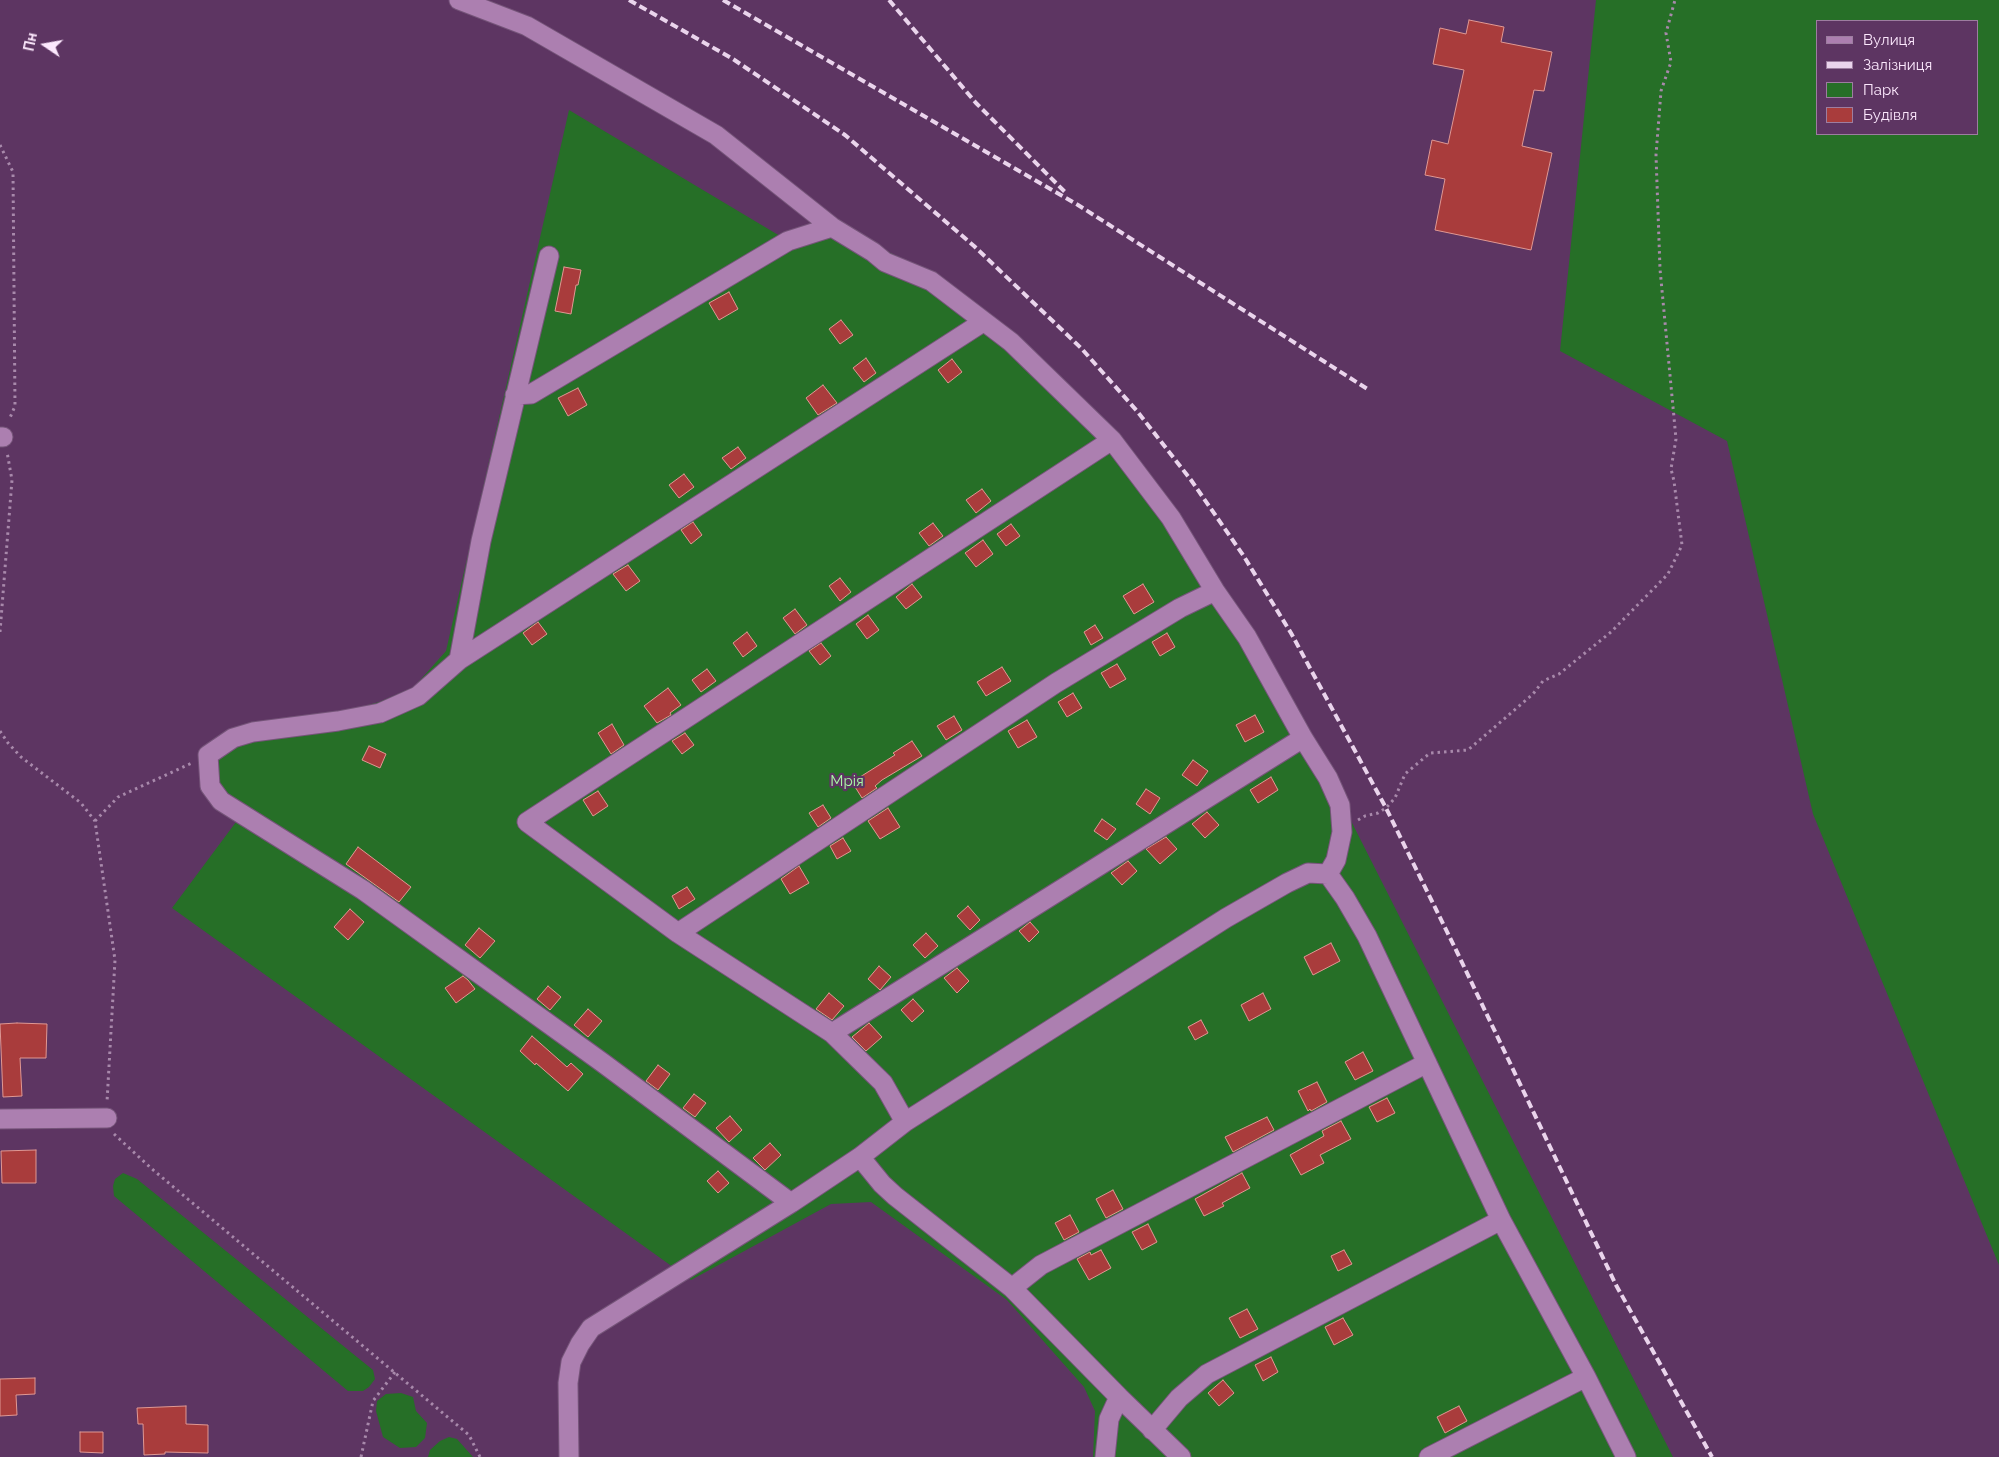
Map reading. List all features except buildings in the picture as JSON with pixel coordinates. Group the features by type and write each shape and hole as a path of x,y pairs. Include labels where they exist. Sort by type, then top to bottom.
{"street":[{"path":"459,0 526,26 716,135 832,227 886,262 931,281 1011,342 1112,440 1171,518 1215,591 1247,637 1303,738 1328,778 1340,805 1342,832 1336,860 1328,874"},
{"path":"515,395 531,394 788,240 832,227"},
{"path":"459,660 481,541 549,256"},
{"path":"791,1202 595,1057 363,890 221,801 210,786 208,755 233,738 253,732 338,721 380,713 418,696 459,660 983,322"},
{"path":"905,1122 883,1083 832,1033 678,934 527,822 1112,440"},
{"path":"678,934 1056,683 1180,608 1215,591"},
{"path":"832,1033 1303,738"},
{"path":"568,1457 568,1383 571,1362 591,1328 860,1158 905,1122 1259,898 1308,873 1328,874"},
{"path":"1328,874 1345,898 1367,936 1501,1220 1586,1377 1626,1457"},
{"path":"1012,1288 1041,1265 1427,1063"},
{"path":"0,1119 106,1118"},
{"path":"860,1158 895,1196 1012,1288 1181,1457"},
{"path":"1152,1430 1179,1398 1207,1374 1501,1220"},
{"path":"1429,1457 1586,1377"},
{"path":"1105,1457 1109,1419 1119,1397"}],"path":[{"path":"1342,832 1365,816 1378,813 1386,808 1395,798 1405,774 1430,753 1468,750 1533,694 1543,680 1559,674 1611,632 1668,574 1682,545 1671,469 1676,439 1660,269 1656,155 1661,91 1671,62 1666,33 1675,0"},
{"path":"0,145 13,172 15,406 1,437 12,480 0,632"},
{"path":"0,731 21,757 81,803 95,821 115,960 106,1118 114,1133 152,1169 469,1435 480,1457"},
{"path":"95,821 118,797 208,755"},
{"path":"361,1457 373,1401 395,1372"}],"green space":[{"path":"1596,0 1999,0 1999,1265 1813,814 1727,441 1560,351"},
{"name":"Мрія","path":"569,110 780,236 835,221 878,247 935,274 1118,437 1345,809 1673,1457 1093,1457 1095,1411 1084,1387 1007,1300 871,1202 831,1204 691,1280 172,908 236,822 214,808 201,785 201,751 379,702 414,687 446,651"},
{"path":"123,1173 137,1179 373,1370 375,1379 369,1387 363,1391 348,1391 114,1196 113,1186 115,1179"},
{"path":"401,1393 413,1397 416,1411 427,1423 425,1438 416,1447 400,1448 383,1437 376,1411 377,1401 386,1394"},
{"path":"449,1437 457,1439 473,1457 428,1457 430,1450 440,1441"}],"railway":[{"path":"629,0 733,59 845,135 974,246 1081,348 1137,411 1191,480 1243,555 1291,633 1386,808 1616,1285 1712,1457"},
{"path":"723,0 1078,205 1369,390"},
{"path":"889,0 976,103 1067,194"}]}
